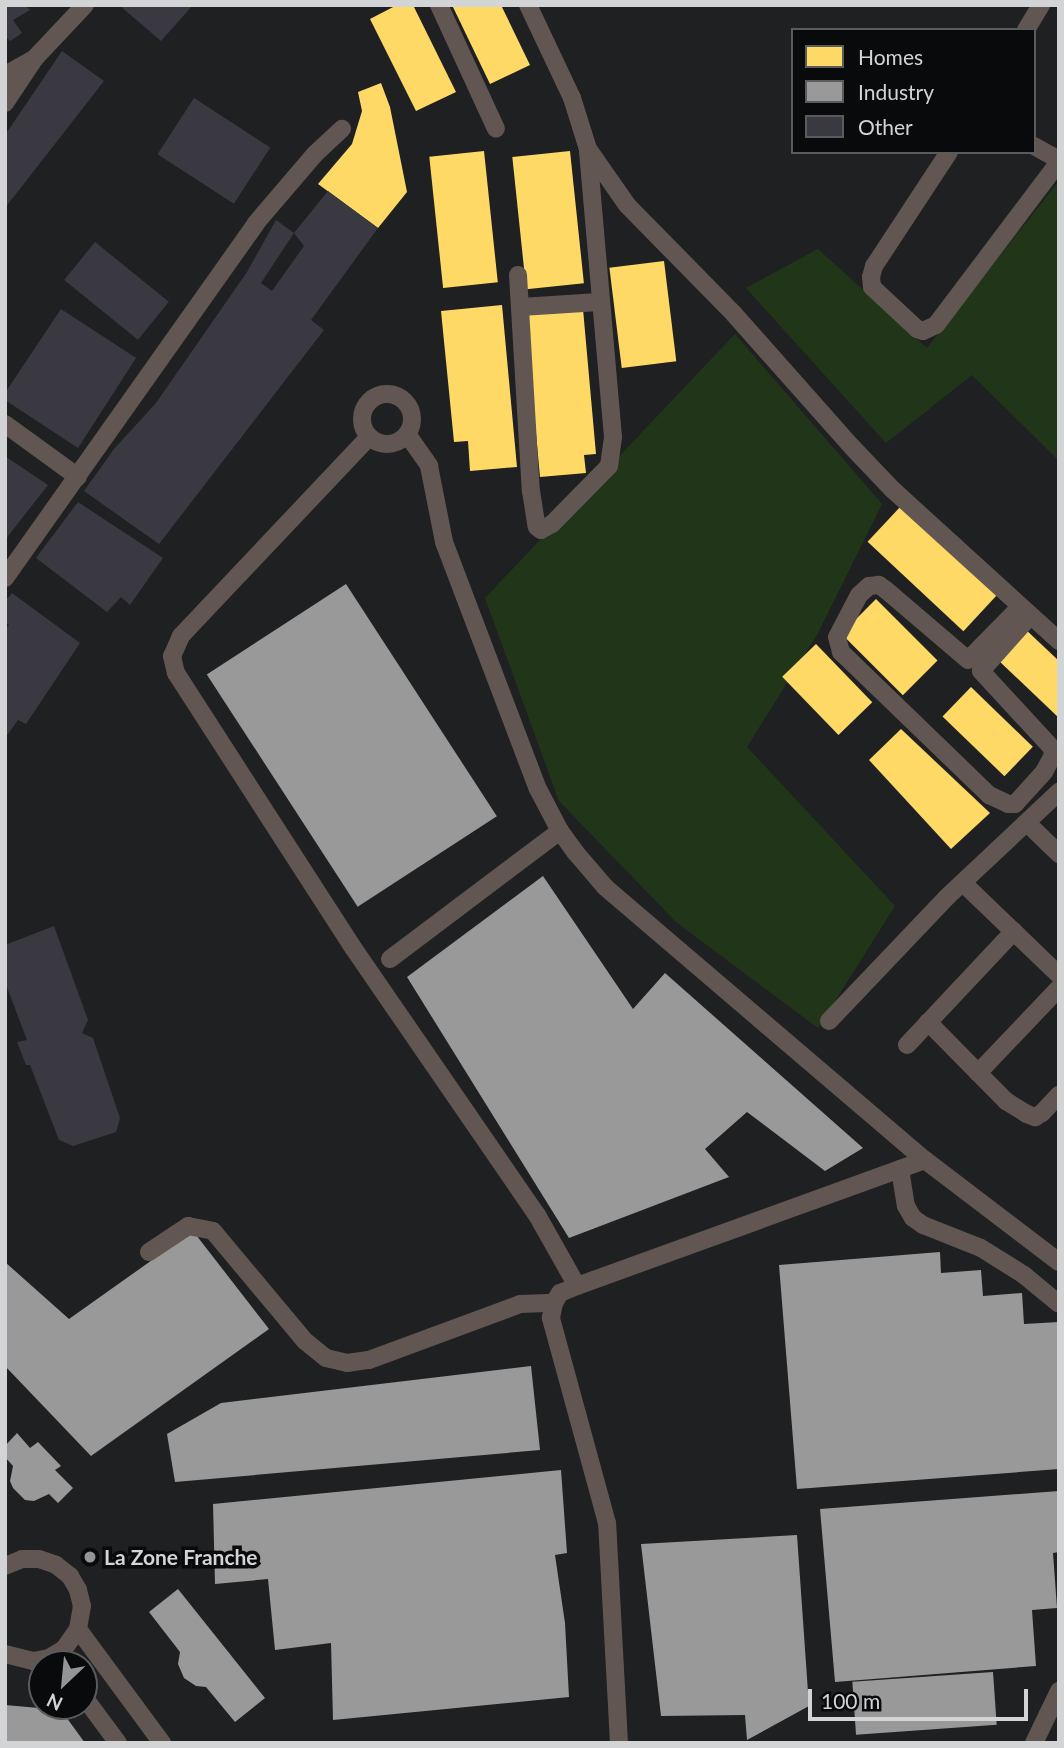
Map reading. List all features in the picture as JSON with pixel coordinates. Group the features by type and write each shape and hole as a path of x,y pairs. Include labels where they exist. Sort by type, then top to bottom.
{"street":[{"path":"5,103 35,58 86,5"},
{"path":"439,5 496,129"},
{"path":"518,275 531,491 537,527 541,530 552,524 600,476 609,466 613,454 607,343 599,302 588,149 572,97 527,5"},
{"path":"1027,28 1041,5"},
{"path":"5,75 35,58"},
{"path":"5,578 256,223 315,154 342,129"},
{"path":"948,154 874,266 871,277 873,287 917,329 923,331 936,325 1059,161 1036,147"},
{"path":"588,149 627,205 733,313 892,489 1059,641"},
{"path":"521,307 599,302"},
{"path":"384,394 398,397 409,407 412,421 407,434 389,444 369,437 362,425 363,411 372,399 384,394"},
{"path":"5,424 78,477"},
{"path":"407,434 429,466 444,542 459,586 520,735 538,789 560,831 605,887 925,1160 1059,1262"},
{"path":"369,437 181,636 172,656 176,673 354,949 537,1215 577,1286"},
{"path":"879,585 887,590 968,660 1025,611 981,671 1052,748 1053,755 1044,772 1015,804 1008,804 989,795 851,662 841,652 837,637 859,595 869,586 879,585"},
{"path":"829,1021 963,883 1059,792"},
{"path":"1027,823 1059,854"},
{"path":"390,959 560,831"},
{"path":"963,883 1059,975"},
{"path":"907,1045 1014,931"},
{"path":"978,1073 1059,988"},
{"path":"928,1022 1006,1101 1035,1117 1059,1095"},
{"path":"619,1743 607,1523 551,1318 554,1303 560,1293 577,1286 925,1160"},
{"path":"900,1169 906,1206 913,1218 923,1225 981,1248 1024,1275 1059,1304"},
{"path":"149,1252 188,1226 213,1231 305,1341 326,1358 347,1363 369,1360 520,1304 554,1303"},
{"path":"7,1563 39,1559 56,1565 69,1576 78,1590 82,1606 78,1629 63,1650"},
{"path":"78,1629 162,1743"},
{"path":"5,1654 28,1660"},
{"path":"1034,1743 1059,1691"},
{"path":"98,1716 118,1743"}],"green space":[{"path":"1059,181 1059,461 972,375 886,443 746,288 818,249 927,348"},
{"path":"735,334 882,504 818,633 747,747 895,906 818,1028 676,922 559,801 485,598"}],"building: Homes":[{"path":"397,5 413,5 456,92 416,111 370,19"},
{"path":"452,5 501,5 530,65 490,84"},
{"path":"381,83 390,107 407,192 378,228 318,184 352,144 362,111 358,92"},
{"path":"484,151 498,282 443,288 429,157"},
{"path":"570,151 584,283 526,289 512,157"},
{"path":"664,261 676,361 622,368 609,268"},
{"path":"502,305 517,467 470,471 468,441 454,442 441,311"},
{"path":"583,309 596,454 584,455 586,473 540,477 525,314"},
{"path":"901,506 997,595 963,631 868,542"},
{"path":"876,599 938,661 903,695 841,634"},
{"path":"1023,627 1059,661 1059,718 998,660"},
{"path":"816,644 872,702 838,735 782,677"},
{"path":"971,687 1033,747 1004,776 943,716"},
{"path":"901,729 990,813 951,849 869,760"}],"building: Industry":[{"path":"346,584 497,816 358,907 207,674"},
{"path":"543,876 633,1009 665,973 863,1148 825,1171 747,1112 705,1149 729,1177 569,1238 407,977"},
{"path":"193,1231 269,1329 91,1456 5,1366 5,1262 69,1319"},
{"path":"940,1252 941,1273 981,1270 983,1296 1022,1293 1024,1324 1059,1322 1059,1469 797,1489 779,1265"},
{"path":"531,1366 540,1450 175,1482 167,1434 221,1403"},
{"path":"17,1433 30,1448 38,1442 61,1466 55,1470 73,1488 58,1503 49,1494 34,1501 25,1500 13,1488 10,1481 13,1466 5,1457 5,1446"},
{"path":"561,1470 567,1553 555,1555 565,1623 569,1697 333,1720 331,1643 275,1650 268,1579 215,1584 213,1504"},
{"path":"1059,1491 1059,1552 1053,1553 1057,1608 1032,1610 1036,1666 835,1682 820,1509"},
{"path":"797,1535 809,1706 747,1740 745,1715 661,1716 641,1544"},
{"path":"178,1589 265,1698 235,1722 206,1687 196,1686 184,1678 178,1664 180,1652 149,1612"},
{"path":"993,1672 997,1725 856,1735 852,1682"},
{"path":"5,1705 28,1707 28,1720 68,1720 85,1743 5,1743"}],"building: Other":[{"path":"5,5 25,5 30,10 13,20 22,33 10,41 5,36"},
{"path":"119,5 193,5 161,41"},
{"path":"62,51 104,81 5,208 5,135"},
{"path":"194,98 270,148 234,204 158,154"},
{"path":"328,191 378,228 311,320 324,330 159,544 84,491 114,449 156,403 247,272 276,220 294,233","holes":["294,233 304,246 272,291 261,283"]},
{"path":"95,242 169,302 138,340 64,280"},
{"path":"61,309 136,358 78,448 5,400 5,393"},
{"path":"5,456 48,485 5,540"},
{"path":"78,502 163,558 130,605 121,597 107,612 36,558"},
{"path":"12,593 80,643 26,724 18,720 5,738 5,630 9,625 5,622 5,601"},
{"path":"54,926 88,1020 82,1033 93,1038 120,1118 116,1132 73,1146 59,1140 30,1065 26,1065 17,1042 27,1040 5,982 5,945"}],"place":[{"name":"La Zone Franche","path":"90,1557"}]}
